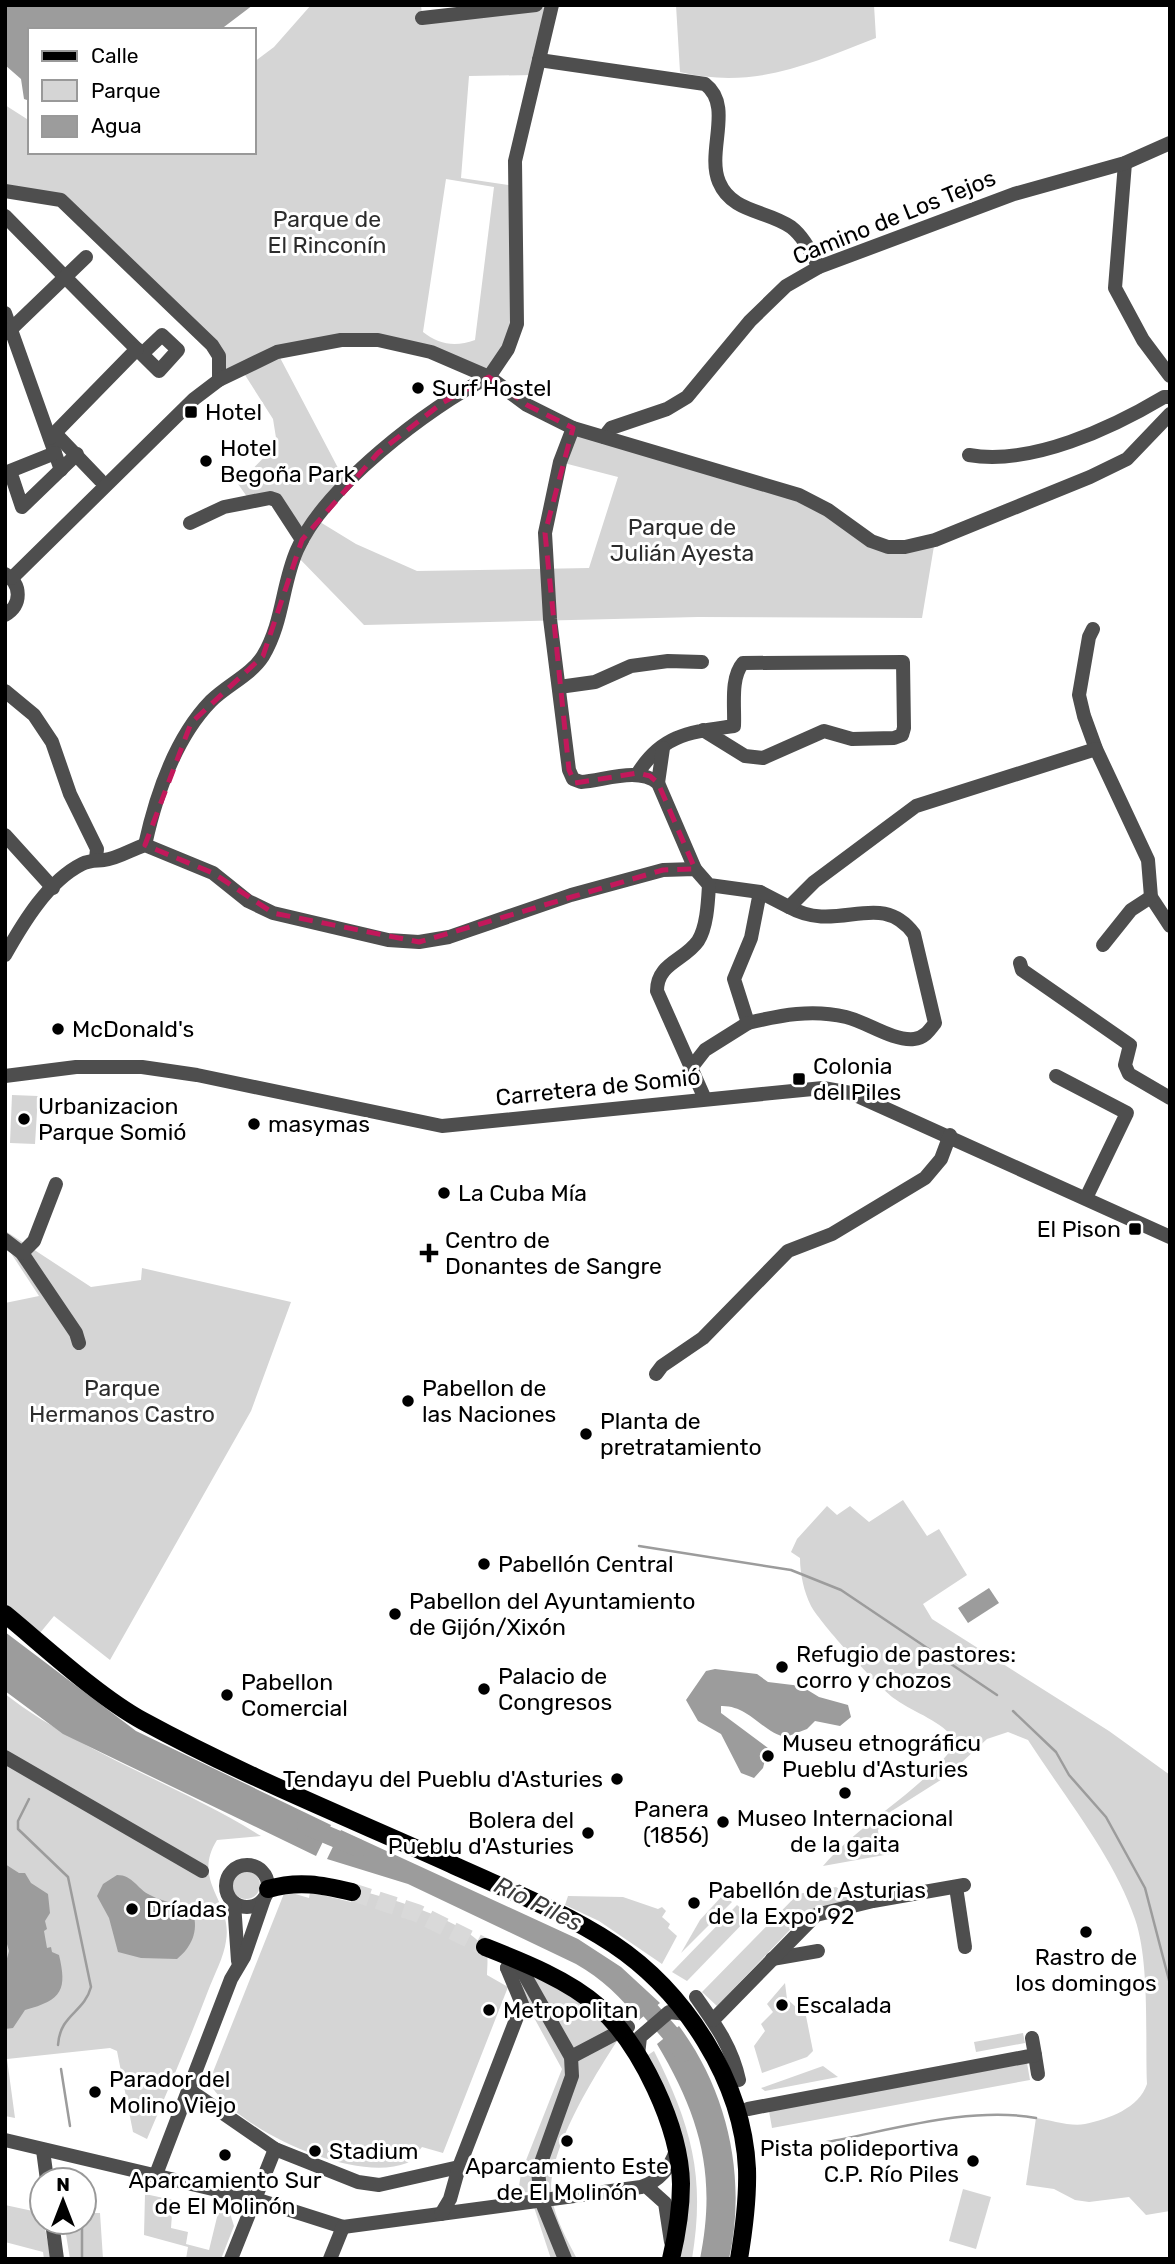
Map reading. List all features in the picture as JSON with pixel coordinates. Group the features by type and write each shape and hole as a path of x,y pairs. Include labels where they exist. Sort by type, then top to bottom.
{"main road":[{"path":"5,1614 141,1720 276,1786 565,1917 633,1958 675,2007 717,2063 737,2115 744,2142 746,2207 739,2259"},
{"path":"266,1894 289,1883 314,1883 352,1892"},
{"path":"485,1947 511,1963 588,1998 639,2046 676,2150 681,2182 680,2211 671,2257"}],"street":[{"path":"145,845 176,750 191,723 212,700 251,670 262,656 279,621 293,563 302,540 317,517 378,453 442,403 489,377 508,349 517,324 515,161 552,5"},
{"path":"422,18 531,6"},
{"path":"539,60 705,84 714,90 719,106 715,167 727,196 739,205 790,227 806,243 819,267"},
{"name":"Camino de Los Tejos","path":"604,437 611,428 667,409 687,397 750,321 786,286 819,267 1014,194 1125,163 1170,143"},
{"path":"1125,163 1113,276 1115,288 1143,340 1170,376"},
{"path":"5,191 61,200 212,345 219,356 219,380"},
{"path":"5,216 139,352 53,436"},
{"path":"9,332 86,257"},
{"path":"5,313 9,332 53,436 61,470"},
{"path":"5,615 17,604 18,594 8,576 194,399 219,380 277,352 341,340 378,340 407,345 489,377 527,405 573,428 799,495 828,510 871,541 888,547 905,547 935,540 1090,477 1127,459 1170,414"},
{"path":"969,455 1010,456 1064,442 1122,422 1164,397 1170,397"},
{"path":"573,428 560,461 545,533 569,770 573,779 581,782 638,773 658,783"},
{"path":"53,436 77,454 100,480"},
{"path":"55,453 10,471 22,507 77,454"},
{"path":"190,523 224,507 270,498 276,500 302,540"},
{"path":"1093,629 1088,637 1079,695 1096,749 1148,860 1151,897 1170,926"},
{"path":"559,687 594,682 631,666 668,661 702,662"},
{"path":"703,730 745,756 763,758 824,731 852,739 894,738 902,735 903,662 743,663 735,679 735,748"},
{"path":"5,691 34,715 52,742 70,793 97,849 96,859"},
{"path":"638,773 652,755 682,733 734,726"},
{"path":"663,748 658,783 695,869 709,886 760,892 804,916 826,919 872,911 889,914 902,921 914,933 935,1024 926,1035 914,1039 897,1037 846,1017 810,1012 781,1015 748,1023 705,1050 691,1068"},
{"path":"789,907 814,882 916,806 1096,749"},
{"path":"5,835 53,888"},
{"path":"5,956 22,926 65,875 96,859 104,860 145,845 213,873 248,901 272,913 388,940 419,943 449,937 571,895 663,870 695,869"},
{"path":"705,1099 657,990 657,979 661,972 697,942 702,933 709,886"},
{"path":"748,1023 734,979 751,938 760,892"},
{"path":"1104,945 1131,910 1151,897"},
{"path":"1020,963 1022,970 1130,1045 1125,1065 1129,1073 1170,1098"},
{"name":"Carretera de Somió","path":"5,1076 76,1067 142,1067 197,1074 382,1116 442,1126 823,1088 851,1093 950,1135 1170,1237"},
{"path":"1056,1076 1127,1113 1086,1198"},
{"path":"656,1374 662,1366 703,1338 788,1251 832,1234 925,1178 941,1159 950,1135"},
{"path":"22,1254 34,1241 55,1184"},
{"path":"5,1240 22,1254 76,1333 79,1343"},
{"path":"6,1759 202,1871"},
{"path":"155,2176 188,2089 244,1957 266,1894 267,1878 260,1869 250,1865 239,1866 230,1873 226,1883 238,1930 238,1966"},
{"path":"713,2020 816,1915 873,1901 960,1886 965,1947"},
{"path":"233,1903 249,1907 266,1894"},
{"path":"772,1959 818,1951"},
{"path":"441,2214 450,2199 459,2167 522,2004 511,1963"},
{"path":"511,1963 524,1974 571,2057 572,2076 539,2164 541,2200 565,2259"},
{"path":"695,1997 713,2020 737,2065 738,2080"},
{"path":"639,2046 675,2007"},
{"path":"571,2057 624,2029"},
{"path":"1031,2038 1038,2074"},
{"path":"748,2109 1035,2055"},
{"path":"188,2089 275,2149 326,2171 379,2185 459,2167"},
{"path":"5,2140 255,2199 343,2227 646,2186 666,2169 676,2150"},
{"path":"231,2259 275,2149"},
{"path":"43,2150 45,2166"},
{"path":"646,2186 665,2203 671,2257"},
{"path":"215,2190 240,2202 245,2223"},
{"path":"330,2259 343,2227"},
{"path":"54,2236 57,2259"}],"highlighted area":[{"path":"489,377 527,405 573,428 545,533 569,770 575,783 638,773 650,776 658,783 695,869 663,870 419,942 273,913 213,873 145,845 191,723 263,656 302,540 378,453 442,403"}],"green space":[{"name":"Parque de El Rinconín","path":"311,5 421,5 422,15 552,5 534,75 469,76 461,178 515,186 517,324 489,377 378,340 277,352 347,485 320,522 356,544 417,571 589,568 618,477 560,462 573,428 799,495 871,541 935,540 922,618 698,617 364,625 295,554 301,539 276,500 250,501 238,484 277,444 273,419 245,375 219,380 219,356 61,200 5,191 5,105 28,120 28,154 256,154 256,60 274,47","holes":["446,179 494,187 475,340 454,344 441,342 423,332"]},
{"path":"676,5 874,5 876,38 781,72 732,78 707,77 680,72"},
{"name":"Urbanizacion Parque Somió","path":"12,1095 38,1096 35,1144 10,1143"},
{"name":"Parque Hermanos Castro","path":"7,1232 91,1287 141,1280 142,1268 291,1302 251,1411 110,1660 54,1616 35,1639 5,1614 5,1303 39,1296 5,1244"},
{"path":"903,1500 927,1536 939,1529 967,1575 923,1604 932,1619 1109,1731 1170,1775 1170,2211 1146,2215 1129,2197 1089,2202 1075,2200 1054,2189 1026,2185 1036,2118 1073,2125 1104,2119 1130,2106 1147,2084 1145,1978 1135,1919 1101,1850 1028,1740 1008,1732 987,1739 947,1776 887,1814 878,1830 879,1840 890,1854 823,1866 856,1834 927,1776 957,1742 944,1728 895,1699 837,1640 811,1606 803,1583 800,1558 791,1552 797,1539 827,1506 837,1515 850,1506 869,1522"},
{"path":"5,1694 98,1752 197,1800 261,1836 217,1840 210,1855 210,1880 227,1927 225,1947 147,2139 133,2132 117,2051 110,2048 7,2059 15,2118 5,2116"},
{"path":"246,1871 256,1875 260,1885 256,1895 246,1899 236,1895 232,1885 236,1875"},
{"path":"836,1887 858,1900 809,1910 717,2006 702,1992 798,1894"},
{"path":"354,1890 425,1911 462,1929 485,1949 487,1975 508,1987 443,2153 422,2147 407,2163 385,2168 330,2160 273,2136 227,2104 212,2087 213,2072 285,1891 309,1898 310,1892 351,1902"},
{"path":"723,1895 732,1902 681,1953 700,1920"},
{"path":"568,1896 623,1897 658,1909 662,1907 666,1911 662,1917 670,1924 668,1928 677,1936 662,1964 599,1921 565,1905"},
{"path":"737,1905 750,1916 687,1981 672,1972"},
{"path":"507,1968 571,1988 619,2038 563,2138 552,2181 552,2199 556,2215 577,2259 551,2259 529,2192 518,2193 521,2173 562,2069"},
{"path":"785,1983 787,1999 806,2016 813,2051 807,2057 762,2073 754,2046 765,2031 761,2024 773,2012 767,2004"},
{"path":"1023,2033 1025,2043 976,2052 974,2042"},
{"path":"654,2051 678,2103 692,2152 697,2202 692,2259 675,2259 688,2181 645,2057"},
{"path":"1027,2063 1030,2080 772,2128 769,2111"},
{"path":"823,2066 838,2077 765,2091 761,2088"},
{"path":"963,2189 991,2197 976,2249 949,2241"},
{"path":"145,2194 173,2200 171,2228 188,2232 186,2244 209,2250 219,2209 230,2213 234,2226 221,2259 186,2259 188,2247 144,2235"},
{"path":"5,2205 28,2210 28,2236 46,2236 51,2259 44,2259 43,2252 5,2242"},
{"path":"100,2213 103,2259 70,2259 66,2236 98,2236"}],"water":[{"path":"5,5 253,5 223,28 28,28 28,100 24,99 21,79 5,65"},
{"path":"989,1588 999,1603 968,1623 958,1608"},
{"path":"5,1632 136,1731 331,1825 316,1856 63,1734 5,1691"},
{"path":"715,1669 757,1674 768,1682 801,1686 819,1697 848,1705 851,1717 840,1726 815,1721 807,1729 786,1737 740,1710 721,1706 721,1713 768,1748 763,1768 754,1778 741,1773 721,1734 698,1721 686,1700 706,1671"},
{"path":"341,1830 578,1939 621,1967 660,2003 639,2020 610,1989 576,1964 408,1884 327,1859"},
{"path":"5,1864 19,1873 25,1873 31,1883 48,1894 50,1913 45,1921 47,1929 44,1931 47,1948 51,1947 52,1952 59,1955 62,1985 55,1997 25,2010 13,2028 5,2029 5,1966 9,1951 5,1937"},
{"path":"117,1875 127,1877 150,1895 193,1913 195,1926 192,1939 177,1959 141,1958 118,1952 109,1918 97,1896 103,1884"},
{"path":"679,2026 710,2079 729,2137 736,2198 729,2259 700,2259 706,2200 701,2147 684,2096 657,2044"}],"waterway":[{"path":"639,1546 791,1570 841,1590 997,1695"},
{"path":"1013,1711 1056,1752 1069,1775 1106,1817 1145,1888 1170,1984"},
{"path":"29,1799 18,1821 18,1829 68,1877 91,1987 88,1996 63,2027 58,2045"},
{"name":"Río Piles","path":"306,1826 358,1848"},
{"name":"Río Piles","path":"635,1993 670,2033 683,2053"},
{"path":"61,2069 70,2126"},
{"path":"827,2142 958,2117 1011,2115 1036,2118"},
{"path":"82,2236 82,2259"}],"tunnel":[{"path":"352,1892 417,1913 485,1947"}],"place":[{"name":"Surf Hostel","path":"418,388"},
{"name":"Hotel","path":"191,412"},
{"name":"Hotel Begoña Park","path":"206,461"},
{"name":"McDonald's","path":"58,1029"},
{"name":"Colonia del Piles","path":"799,1079"},
{"name":"Urbanizacion Parque Somió","path":"24,1119"},
{"name":"masymas","path":"254,1124"},
{"name":"La Cuba Mía","path":"444,1193"},
{"name":"El Pison","path":"1135,1229"},
{"name":"Centro de Donantes de Sangre","path":"429,1253"},
{"name":"Pabellon de las Naciones","path":"408,1401"},
{"name":"Planta de pretratamiento","path":"586,1434"},
{"name":"Pabellón Central","path":"484,1564"},
{"name":"Pabellon del Ayuntamiento de Gijón/Xixón","path":"395,1614"},
{"name":"Refugio de pastores: corro y chozos","path":"782,1667"},
{"name":"Palacio de Congresos","path":"484,1689"},
{"name":"Pabellon Comercial","path":"227,1695"},
{"name":"Museu etnográficu Pueblu d'Asturies","path":"768,1756"},
{"name":"Tendayu del Pueblu d'Asturies","path":"617,1779"},
{"name":"Museo Internacional de la gaita","path":"845,1793"},
{"name":"Panera (1856)","path":"723,1822"},
{"name":"Bolera del Pueblu d'Asturies","path":"588,1833"},
{"name":"Pabellón de Asturias de la Expo' 92","path":"694,1903"},
{"name":"Dríadas","path":"132,1909"},
{"name":"Rastro de los domingos","path":"1086,1932"},
{"name":"Escalada","path":"782,2005"},
{"name":"Metropolitan","path":"489,2010"},
{"name":"Parador del Molino Viejo","path":"95,2092"},
{"name":"Aparcamiento Este de El Molinón","path":"567,2141"},
{"name":"Stadium","path":"315,2151"},
{"name":"Aparcamiento Sur de El Molinón","path":"225,2155"},
{"name":"Pista polideportiva C.P. Río Piles","path":"973,2161"}],"park label":[{"name":"Parque de Julián Ayesta","path":"682,540"}]}
